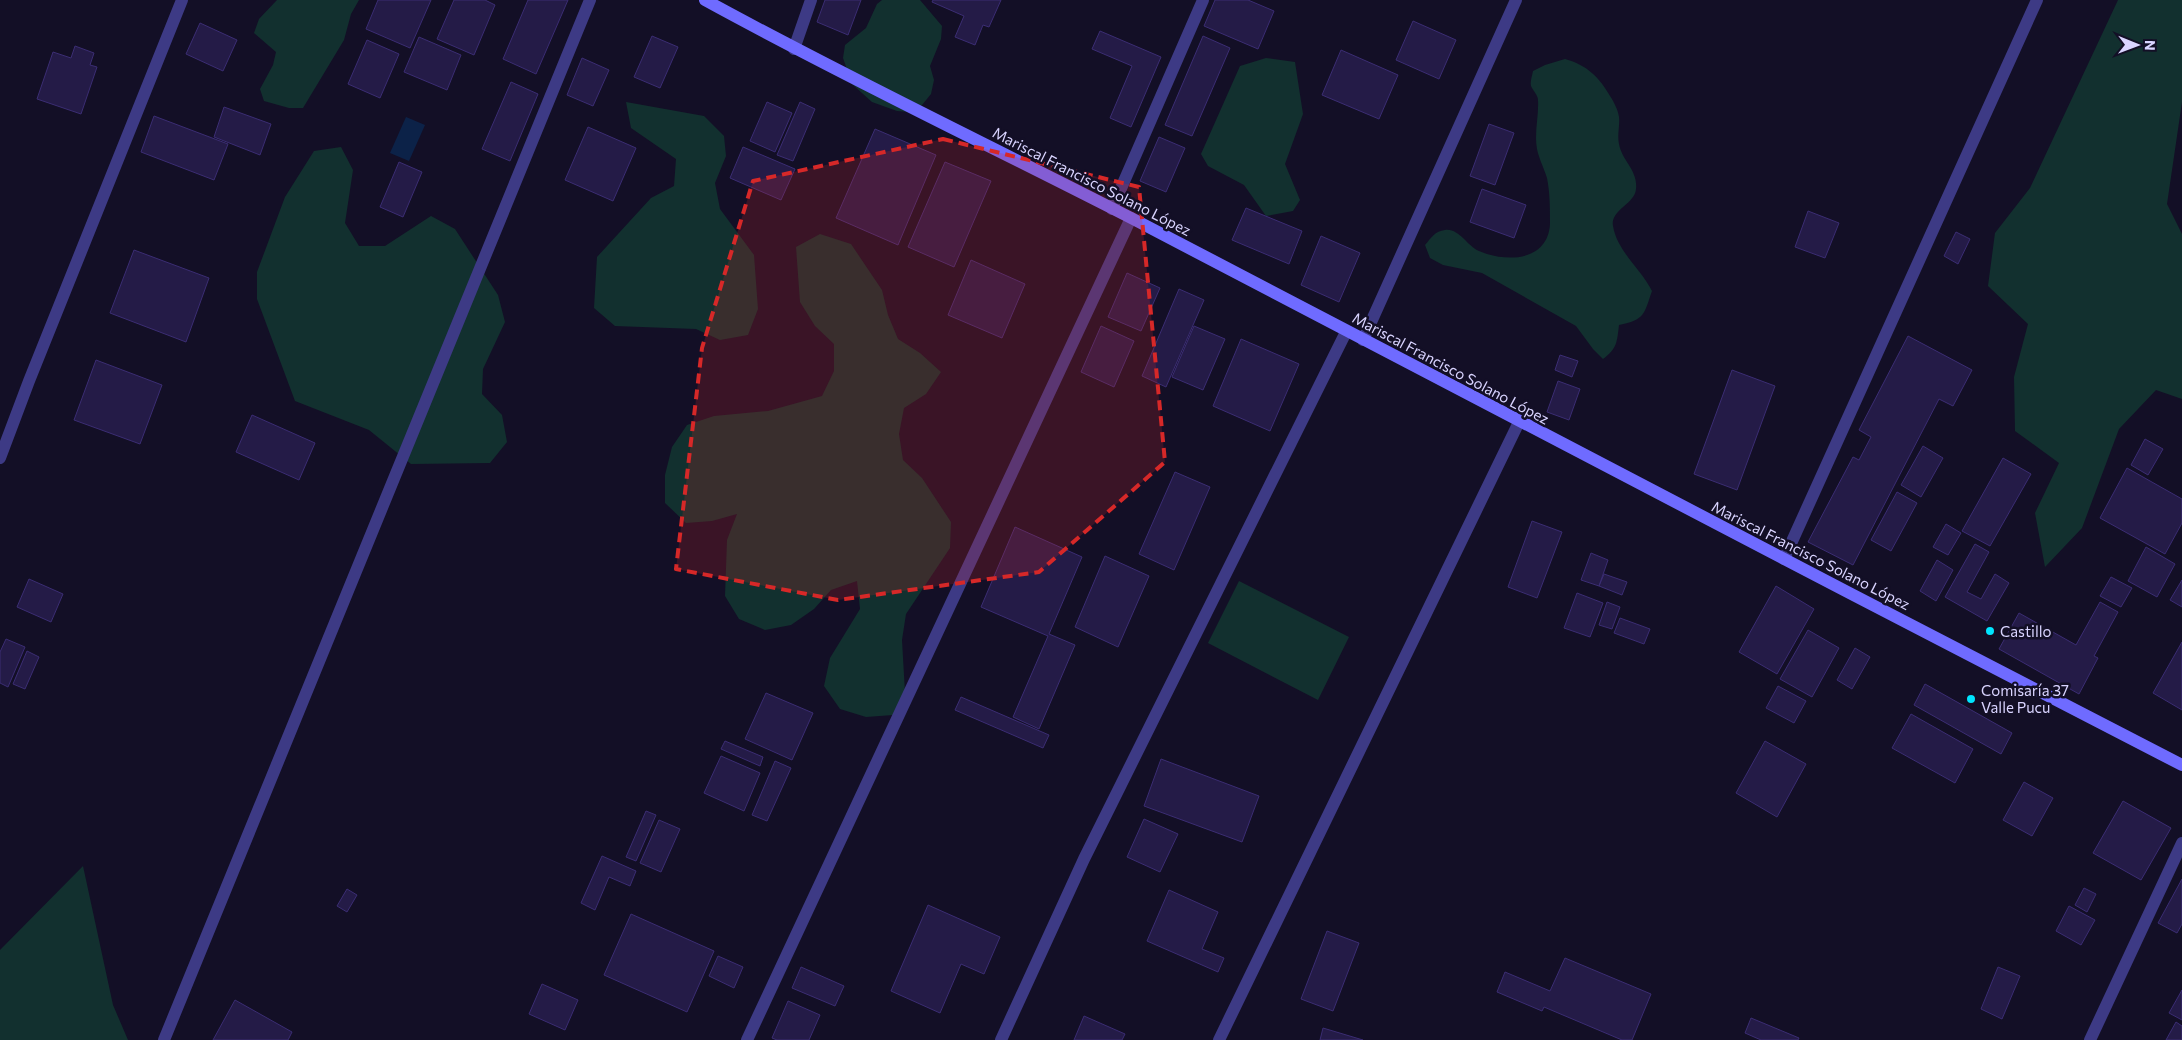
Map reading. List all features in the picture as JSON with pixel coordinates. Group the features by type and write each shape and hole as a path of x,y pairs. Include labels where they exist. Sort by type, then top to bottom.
{"main road":[{"name":"Mariscal Francisco Solano López","path":"705,0 794,49 1131,218 1346,332 2182,765"}],"street":[{"path":"0,458 182,0"},
{"path":"164,1040 590,0"},
{"path":"794,49 811,0"},
{"path":"1112,209 1204,0"},
{"path":"1363,340 1516,0"},
{"path":"1784,559 2037,0"},
{"path":"748,1040 1131,218"},
{"path":"1001,1040 1084,859 1346,332"},
{"path":"1219,1040 1519,422"},
{"path":"2090,1040 2182,843"}],"highlighted area":[{"path":"943,139 1139,187 1165,462 1039,572 838,600 676,569 702,348 753,181"}],"green space":[{"path":"277,0 359,0 351,14 344,40 303,108 289,108 264,101 260,89 273,65 276,52 254,33 259,19"},
{"path":"882,0 920,0 942,26 941,39 930,66 934,80 931,94 922,105 910,112 897,111 872,102 852,84 843,58 845,45 866,28 877,4"},
{"path":"2118,0 2182,0 2182,102 2167,204 2182,234 2182,399 2156,390 2119,429 2082,528 2045,567 2035,513 2059,463 2015,431 2014,377 2028,324 1988,286 1995,233 2030,188"},
{"path":"1266,58 1295,62 1303,114 1285,164 1300,200 1293,211 1266,216 1244,185 1208,166 1201,154 1240,66"},
{"path":"1565,59 1586,68 1592,73 1606,89 1617,109 1619,117 1619,144 1623,156 1635,176 1636,189 1632,199 1615,216 1613,226 1619,244 1652,291 1642,315 1634,321 1619,325 1615,345 1611,352 1603,359 1576,326 1482,273 1443,265 1430,258 1425,245 1436,233 1450,230 1459,234 1475,249 1490,255 1502,257 1524,256 1542,246 1548,236 1550,224 1549,195 1547,178 1537,149 1538,100 1531,86 1531,81 1533,71"},
{"path":"626,102 704,116 724,136 726,156 715,183 720,209 754,255 758,309 748,335 720,340 696,329 615,326 594,308 597,257 651,198 674,186 676,159 631,128"},
{"path":"341,147 353,170 345,223 359,246 385,246 431,216 455,229 498,295 505,322 483,369 482,394 502,415 507,442 490,463 411,464 369,430 295,401 257,299 257,272 285,197 314,151"},
{"path":"820,234 851,244 882,290 888,315 898,339 920,353 941,372 926,394 904,408 899,434 903,460 922,478 951,522 950,548 906,614 902,640 905,693 893,715 866,717 840,709 824,686 830,658 860,609 857,581 831,590 814,609 791,625 765,630 739,619 725,596 727,540 737,514 712,521 686,523 665,503 665,475 672,447 687,425 714,416 768,411 822,396 834,371 834,344 815,326 800,302 796,247"},
{"path":"1239,581 1349,637 1318,700 1208,643"},
{"path":"83,866 113,1005 128,1040 0,1040 0,950"}],"water":[{"path":"406,117 425,125 409,161 390,153"}],"building":[{"path":"378,0 431,0 410,48 366,29"},
{"path":"454,0 485,0 495,5 474,55 437,39"},
{"path":"528,0 568,0 536,74 503,59"},
{"path":"825,0 861,0 848,35 817,22"},
{"path":"933,0 1001,0 989,27 983,25 975,45 955,37 964,16 932,2"},
{"path":"1215,0 1248,0 1274,11 1258,49 1204,26"},
{"path":"1413,21 1456,40 1439,79 1396,60"},
{"path":"200,23 237,40 223,71 186,54"},
{"path":"1100,31 1161,57 1131,127 1110,118 1132,66 1092,49"},
{"path":"652,36 678,47 660,88 634,77"},
{"path":"1203,36 1230,48 1192,136 1165,125"},
{"path":"419,37 461,55 447,90 404,72"},
{"path":"367,40 399,54 380,98 348,84"},
{"path":"75,46 94,53 90,65 97,67 81,114 37,99 53,52 71,58"},
{"path":"1341,50 1398,75 1379,119 1322,95"},
{"path":"582,58 609,70 593,106 567,95"},
{"path":"511,82 538,94 510,161 482,149"},
{"path":"767,102 792,113 775,152 750,141"},
{"path":"800,102 815,109 793,161 777,155"},
{"path":"224,107 271,124 260,155 214,137"},
{"path":"154,116 228,144 214,180 141,152"},
{"path":"1489,124 1514,133 1495,185 1470,176"},
{"path":"588,127 636,148 613,201 565,180"},
{"path":"875,129 936,155 898,245 836,218"},
{"path":"1159,137 1185,148 1166,192 1140,181"},
{"path":"743,147 795,169 781,200 730,178"},
{"path":"399,162 422,172 403,217 380,207"},
{"path":"945,162 991,181 954,267 908,247"},
{"path":"1482,189 1526,205 1514,238 1470,222"},
{"path":"1246,208 1302,231 1289,264 1232,240"},
{"path":"1808,211 1839,223 1825,258 1795,247"},
{"path":"1956,232 1970,239 1958,264 1944,256"},
{"path":"1321,236 1360,253 1339,302 1301,285"},
{"path":"134,250 209,278 186,342 110,313"},
{"path":"971,260 1025,284 1002,338 948,315"},
{"path":"1127,273 1160,288 1141,331 1108,317"},
{"path":"1179,289 1204,300 1166,387 1142,376"},
{"path":"1101,326 1134,341 1114,387 1081,372"},
{"path":"1194,326 1225,339 1203,390 1172,377"},
{"path":"1908,336 1972,370 1953,406 1939,399 1853,565 1808,542 1853,457 1859,460 1871,437 1859,430"},
{"path":"1241,339 1299,364 1270,431 1213,406"},
{"path":"1560,355 1578,361 1572,377 1555,370"},
{"path":"96,360 162,385 140,444 74,420"},
{"path":"1732,370 1775,386 1737,490 1694,474"},
{"path":"1558,381 1580,389 1569,420 1547,412"},
{"path":"252,415 315,443 299,480 236,452"},
{"path":"2145,439 2163,449 2148,475 2131,465"},
{"path":"1923,446 1943,458 1921,497 1901,485"},
{"path":"2003,458 2031,474 1990,546 1962,531"},
{"path":"2127,468 2182,499 2182,523 2165,554 2100,518"},
{"path":"1175,472 1210,487 1174,570 1139,554"},
{"path":"1897,492 1917,503 1891,551 1871,540"},
{"path":"1532,521 1562,532 1537,598 1508,587"},
{"path":"1946,524 1961,533 1948,555 1933,547"},
{"path":"1015,527 1082,557 1049,634 1075,645 1039,729 1013,717 1048,636 981,607"},
{"path":"1975,544 1989,552 1967,592 1981,599 1995,574 2009,583 1987,621 1945,597"},
{"path":"2146,547 2175,564 2157,597 2128,581"},
{"path":"1591,553 1608,560 1599,586 1581,580"},
{"path":"1105,556 1149,576 1118,647 1075,627"},
{"path":"1937,560 1953,570 1936,601 1920,591"},
{"path":"1604,574 1627,582 1622,595 1599,586"},
{"path":"2111,577 2132,588 2121,607 2100,596"},
{"path":"29,579 63,594 51,622 17,607"},
{"path":"2182,580 2182,607 2170,600"},
{"path":"1776,586 1814,609 1777,674 1739,652"},
{"path":"1577,593 1603,603 1590,637 1564,628"},
{"path":"1607,602 1620,607 1612,629 1599,625"},
{"path":"2100,602 2118,612 2094,656 2098,658 2079,694 1999,649 2019,613 2076,645"},
{"path":"1620,618 1650,629 1644,644 1614,633"},
{"path":"1808,630 1839,648 1812,697 1780,679"},
{"path":"6,639 25,647 8,687 0,683 0,652"},
{"path":"2182,642 2182,710 2153,693"},
{"path":"1855,648 1870,657 1852,689 1837,680"},
{"path":"27,651 39,657 25,689 13,684"},
{"path":"1925,684 2012,733 2001,754 1914,705"},
{"path":"1778,686 1806,701 1794,723 1766,708"},
{"path":"766,693 813,713 792,760 745,739"},
{"path":"961,697 1049,735 1043,748 955,710"},
{"path":"1911,714 1973,749 1955,783 1892,748"},
{"path":"725,741 763,757 760,766 721,749"},
{"path":"1765,741 1806,764 1777,817 1736,793"},
{"path":"721,756 760,773 744,811 704,793"},
{"path":"1161,759 1259,796 1242,842 1144,806"},
{"path":"775,761 791,768 767,821 752,815"},
{"path":"2024,782 2053,798 2032,836 2003,820"},
{"path":"2123,801 2171,828 2141,880 2093,853"},
{"path":"646,811 656,815 636,861 626,857"},
{"path":"1144,819 1178,834 1160,872 1127,857"},
{"path":"659,820 680,829 661,872 640,863"},
{"path":"602,856 636,871 630,886 609,877 595,910 581,903"},
{"path":"2182,879 2182,924 2177,933 2158,923"},
{"path":"2084,888 2096,894 2087,912 2075,905"},
{"path":"347,889 357,895 347,912 337,906"},
{"path":"1169,890 1218,912 1202,949 1224,958 1218,972 1147,941"},
{"path":"928,905 1000,937 984,974 961,964 940,1013 891,991"},
{"path":"2069,906 2095,920 2081,945 2056,931"},
{"path":"631,914 714,951 687,1012 604,975"},
{"path":"1327,931 1359,943 1333,1011 1301,999"},
{"path":"718,956 743,967 734,988 709,976"},
{"path":"1565,958 1651,994 1632,1040 1622,1040 1544,1007 1542,1011 1497,992 1505,972 1550,991"},
{"path":"801,967 844,986 835,1006 792,988"},
{"path":"1998,967 2020,976 2002,1019 1981,1009"},
{"path":"542,984 578,1000 565,1030 529,1014"},
{"path":"2182,990 2182,1020 2169,1013"},
{"path":"235,1000 292,1032 288,1040 213,1040"},
{"path":"788,1001 820,1015 809,1040 777,1040 772,1038"},
{"path":"1084,1016 1125,1034 1122,1040 1074,1040"},
{"path":"1751,1018 1799,1038 1798,1040 1761,1040 1745,1033"},
{"path":"2176,1022 2182,1026 2182,1040 2166,1040"},
{"path":"1323,1028 1363,1040 1320,1040"}],"place":[{"name":"Castillo","path":"1990,631"},
{"name":"Comisaría 37 Valle Pucu","path":"1971,699"}]}
